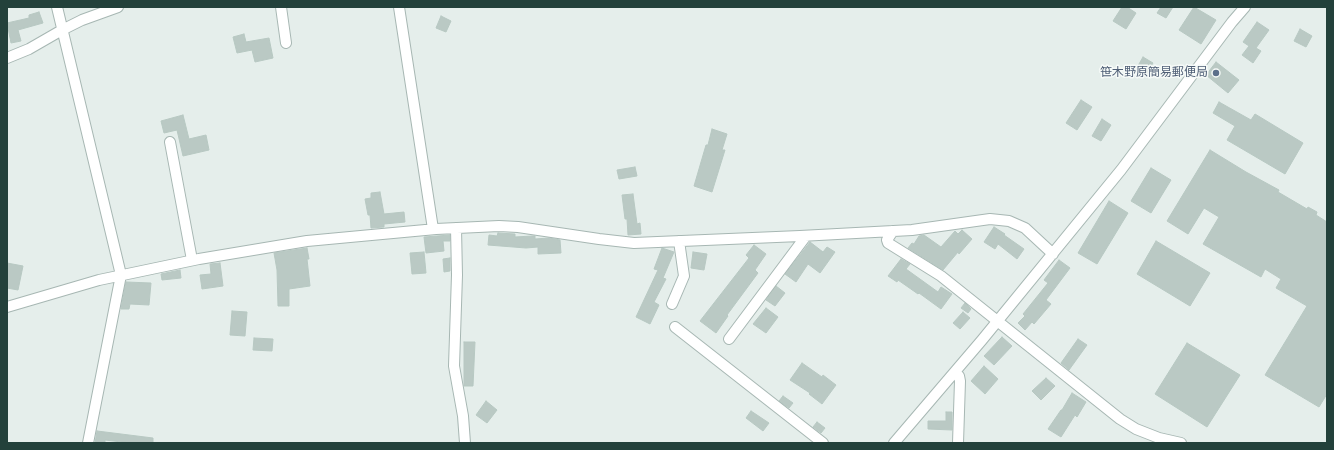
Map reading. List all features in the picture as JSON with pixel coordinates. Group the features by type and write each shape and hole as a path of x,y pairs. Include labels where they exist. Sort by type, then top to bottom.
{"street":[{"path":"57,7 121,275 88,443"},
{"path":"7,58 29,49 82,20 118,7"},
{"path":"281,7 286,43"},
{"path":"399,7 433,229"},
{"path":"894,443 998,321 1121,170 1232,22 1245,7"},
{"path":"170,142 192,260"},
{"path":"7,307 99,280 192,260 307,241 433,229 505,226 634,243 893,231 937,227 990,219 1008,221 1025,228 1052,254"},
{"path":"456,228 457,275 454,366 463,416 465,443"},
{"path":"893,231 887,240 888,243 941,276 1120,420 1136,429 1159,438 1170,442 1181,443"},
{"path":"729,339 806,236"},
{"path":"672,304 684,276 679,242"},
{"path":"675,327 823,443"},
{"path":"955,372 959,376 960,381 958,443"}],"building":[{"path":"1122,7 1127,7 1136,13 1126,29 1113,21"},
{"path":"1161,7 1173,7 1166,18 1157,13"},
{"path":"1194,7 1216,20 1201,44 1179,30"},
{"path":"39,12 43,23 18,30 21,41 11,43 7,23 29,18 29,15"},
{"path":"441,16 451,21 446,32 436,28"},
{"path":"1257,22 1269,30 1256,48 1261,51 1253,63 1242,55 1249,46 1243,42"},
{"path":"1300,29 1312,36 1306,47 1294,41"},
{"path":"244,34 246,42 269,38 273,58 255,62 252,50 237,53 233,37"},
{"path":"1143,57 1153,63 1144,77 1135,71"},
{"path":"1216,62 1239,80 1228,93 1206,75"},
{"path":"1081,100 1092,107 1077,130 1066,123"},
{"path":"1219,102 1251,120 1255,114 1303,143 1285,174 1227,140 1235,126 1213,113"},
{"path":"183,115 189,139 206,135 209,150 183,156 177,130 164,133 161,121"},
{"path":"1102,119 1111,125 1101,141 1092,136"},
{"path":"712,129 727,134 722,150 725,150 712,192 694,186"},
{"path":"1210,150 1279,190 1278,192 1307,209 1308,207 1317,212 1316,215 1327,222 1327,394 1319,407 1265,375 1307,306 1276,288 1281,279 1265,269 1261,277 1203,244 1219,217 1204,208 1188,234 1167,221"},
{"path":"635,167 637,176 619,179 617,170"},
{"path":"1151,168 1171,180 1151,213 1131,201"},
{"path":"380,192 384,214 404,212 405,222 384,224 384,227 371,228 370,215 368,215 365,199 371,198 371,193"},
{"path":"633,194 637,224 640,223 641,234 628,235 627,219 625,219 622,195"},
{"path":"1109,201 1128,213 1097,264 1078,253"},
{"path":"994,227 1024,249 1017,259 998,244 995,249 984,242"},
{"path":"962,230 972,239 959,254 958,252 943,270 908,248 912,243 914,244 919,236 924,235 941,247 955,231 958,234"},
{"path":"498,233 515,234 515,237 535,236 535,239 549,238 560,240 561,253 538,254 538,247 526,248 488,245 489,235 497,236"},
{"path":"450,235 450,241 443,241 444,251 426,253 424,237"},
{"path":"1156,241 1210,273 1190,306 1137,274"},
{"path":"810,242 823,252 827,247 835,252 820,273 808,264 796,282 785,274"},
{"path":"754,245 766,254 755,270 758,273 727,315 728,316 716,333 700,321 749,258 746,255"},
{"path":"307,248 310,286 289,289 289,306 278,306 277,270 274,253"},
{"path":"662,248 674,252 663,278 666,279 654,302 659,305 650,324 636,317 658,270 654,269"},
{"path":"424,252 426,273 412,274 410,253"},
{"path":"693,252 707,254 704,270 691,268"},
{"path":"450,258 450,271 444,272 443,259"},
{"path":"901,259 910,264 906,269 938,292 941,287 952,294 941,309 919,293 918,294 898,280 897,282 888,276"},
{"path":"1059,260 1070,268 1046,300 1051,304 1034,324 1032,322 1025,330 1018,323 1025,316 1023,314 1048,283 1044,280"},
{"path":"7,263 23,266 18,290 7,288"},
{"path":"220,263 223,286 202,289 200,275 211,274 210,264"},
{"path":"180,270 181,278 162,280 161,274"},
{"path":"126,282 151,283 149,305 130,304 129,309 121,309"},
{"path":"776,286 785,293 775,306 766,300"},
{"path":"965,303 971,309 968,313 961,308"},
{"path":"766,308 778,317 766,333 753,324"},
{"path":"232,311 247,312 245,336 230,335"},
{"path":"963,312 970,318 960,329 953,323"},
{"path":"1002,337 1012,346 994,365 984,356"},
{"path":"254,338 273,339 272,351 253,350"},
{"path":"1078,339 1087,345 1069,370 1061,363"},
{"path":"464,342 475,342 473,386 464,386"},
{"path":"1187,343 1240,375 1207,427 1155,394"},
{"path":"802,363 822,377 823,375 836,385 822,404 809,394 810,393 790,380"},
{"path":"984,366 998,379 985,394 971,381"},
{"path":"1046,378 1055,386 1041,400 1032,391"},
{"path":"1072,393 1086,402 1077,417 1075,415 1061,437 1048,429"},
{"path":"783,396 793,403 789,408 779,401"},
{"path":"486,401 497,410 487,423 476,415"},
{"path":"751,411 769,423 763,431 746,418"},
{"path":"946,412 952,412 952,430 928,429 928,421 946,421"},
{"path":"817,422 825,428 821,433 813,427"},
{"path":"97,431 153,438 153,443 130,443 105,440 105,443 95,443"}],"place":[{"name":"笹木野原簡易郵便局","path":"1216,73"}]}
